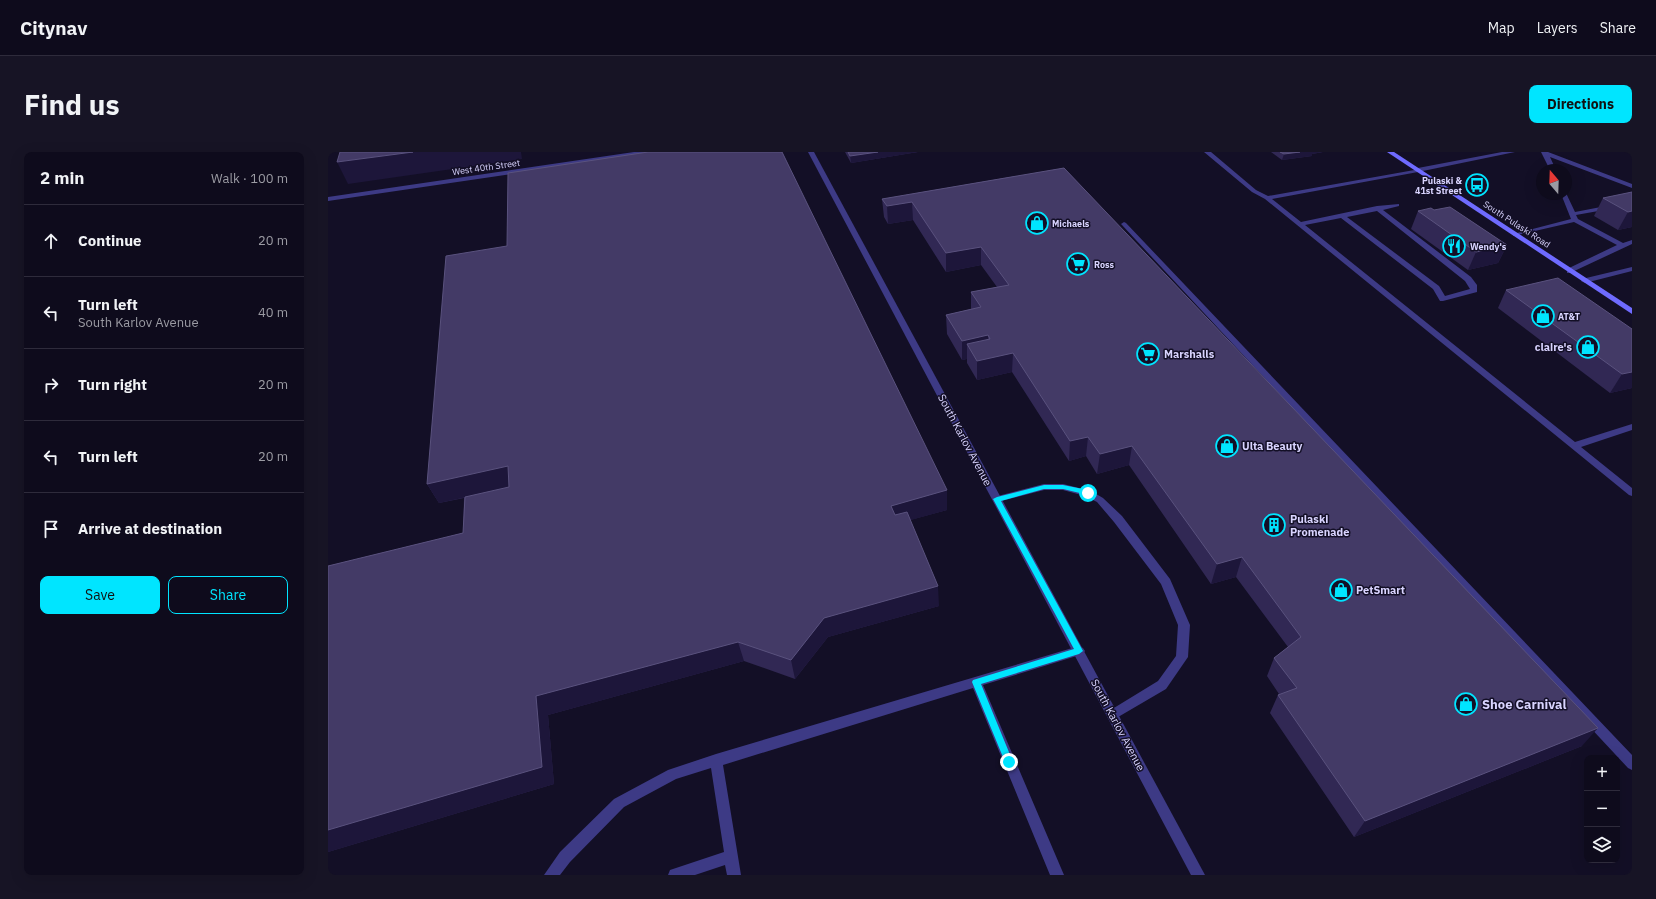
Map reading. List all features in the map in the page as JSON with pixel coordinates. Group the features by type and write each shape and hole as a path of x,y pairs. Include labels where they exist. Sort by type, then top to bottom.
{"main road":[{"name":"South Pulaski Road","path":"1390,152 1632,312"}],"street":[{"name":"West 40th Street","path":"328,199 647,152"},
{"name":"South Karlov Avenue","path":"811,152 1198,875"},
{"path":"1207,152 1254,191 1268,198 1632,494"},
{"path":"1268,198 1512,152"},
{"path":"1544,152 1550,164"},
{"path":"1544,152 1632,186"},
{"path":"1567,200 1574,217 1622,245"},
{"path":"1515,235 1574,217 1632,203"},
{"path":"1299,224 1397,205"},
{"path":"1341,216 1436,288 1443,300 1474,290 1474,285 1468,279 1377,208"},
{"path":"1124,224 1632,764"},
{"path":"1570,271 1622,245 1632,242"},
{"path":"1585,281 1632,269"},
{"path":"1574,446 1632,427"},
{"path":"997,499 1044,487 1063,487 1088,493 1100,500 1118,519 1166,582 1184,625 1182,657 1162,685 1113,715"},
{"path":"551,875 565,857 619,803 673,774 1079,651"},
{"path":"976,682 1056,875"},
{"path":"716,760 734,875"},
{"path":"675,875 731,856"}],"building":[{"path":"340,152 413,152 337,162"},
{"path":"648,152 782,152 947,490 891,506 895,515 907,512 938,586 824,618 791,660 738,642 536,696 542,767 328,830 328,566 463,533 465,497 509,487 508,466 427,484 446,256 507,246 508,173"},
{"path":"848,152 878,152 850,156"},
{"path":"1280,152 1300,152 1284,154"},
{"name":"Pulaski Promenade","path":"1064,168 1598,728 1365,821 1278,695 1297,688 1274,658 1301,637 1242,557 1217,564 1132,446 1100,454 1088,437 1070,441 1013,353 977,361 967,344 990,339 988,335 962,341 946,315 981,307 971,292 1009,285 981,247 946,253 912,202 887,206 882,199"},
{"path":"1632,192 1632,211 1628,212 1603,198"},
{"path":"1450,207 1507,245 1476,252 1418,211 1431,208 1434,210"},
{"path":"1558,278 1632,329 1632,372 1622,374 1506,290"}],"place":[{"name":"Pulaski & 41st Street","path":"1477,185"},
{"name":"Michaels","path":"1037,223"},
{"name":"Wendy's","path":"1454,246"},
{"name":"Ross","path":"1078,264"},
{"name":"AT&T","path":"1543,316"},
{"name":"claire's","path":"1588,347"},
{"name":"Marshalls","path":"1148,354"},
{"name":"Ulta Beauty","path":"1227,446"},
{"name":"Pulaski Promenade","path":"1274,525"},
{"name":"PetSmart","path":"1341,590"},
{"name":"Shoe Carnival","path":"1466,704"}],"route":[{"path":"1009,762 976,682 1079,651 997,499 1044,487 1063,487 1088,493"}]}
